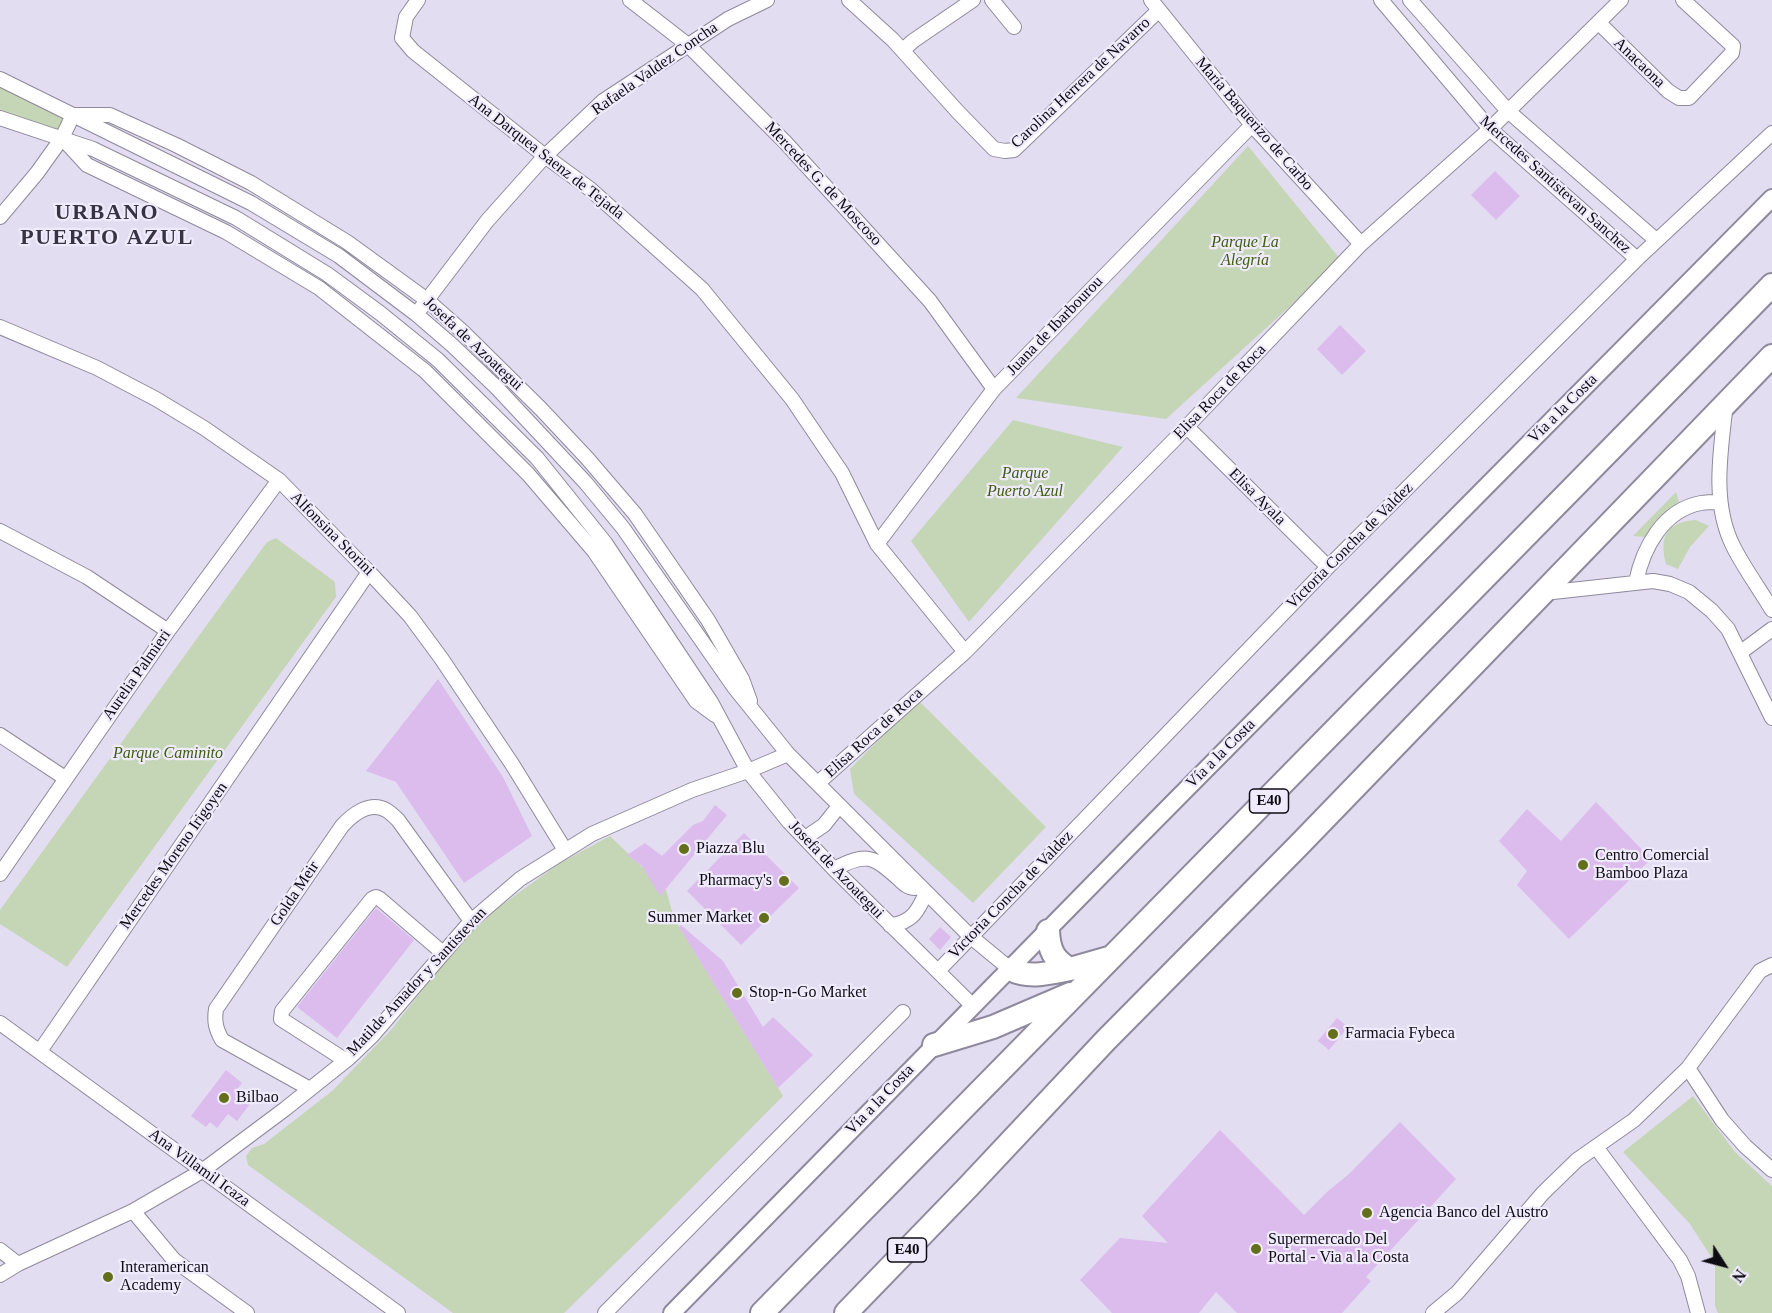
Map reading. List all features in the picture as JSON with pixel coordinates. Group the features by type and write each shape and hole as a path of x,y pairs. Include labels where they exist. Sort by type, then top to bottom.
{"highway":[{"name":"E40","path":"762,1313 1299,771 1772,285"},
{"name":"E40","path":"846,1313 1106,1040 1298,846 1772,356"},
{"path":"1048,931 1051,952 1056,959 1070,969"},
{"path":"1010,969 1019,974 1042,974 1070,969 1114,956"},
{"path":"934,1045 993,1027 1083,988"}],"street":[{"name":"Ana Darquea Saenz de Tejada","path":"418,0 406,17 402,38 432,68 590,189 702,289 792,399 842,473 877,544 965,652"},
{"name":"Mercedes G. de Moscoso","path":"630,0 688,45 785,142 930,301 994,389"},
{"name":"Rafaela Valdez Concha","path":"392,345 487,221 545,156 603,101 728,19 767,0"},
{"name":"Carolina Herrera de Navarro","path":"849,0 903,51 994,148 1005,151 1014,150 1154,6"},
{"path":"903,51 973,0"},
{"path":"992,0 1014,27"},
{"name":"Mercedes Santistevan Sanchez","path":"1381,0 1490,129 1637,259"},
{"name":"Mercedes Santistevan Sanchez","path":"1410,0 1508,111 1656,240"},
{"name":"Elisa Roca de Roca","path":"818,783 965,652 1187,427 1360,244 1490,129 1621,0"},
{"name":"Anacaona","path":"1599,23 1668,91 1679,98 1689,98 1732,52 1733,46 1683,0"},
{"name":"María Baquerizo de Carbo","path":"1154,6 1252,125 1360,244"},
{"name":"Josefa de Azoategui","path":"0,80 251,203 339,256 416,314 452,345 497,388 585,482 623,528 734,687 788,754 970,936 1010,969"},
{"path":"0,218 62,138 73,115"},
{"name":"Josefa de Azoategui","path":"73,115 110,116 176,145 251,183 347,242 427,300 541,409 635,514 708,620 742,678 755,713"},
{"name":"Josefa de Azoategui","path":"0,118 93,149 236,218 327,274 438,360 537,458 606,544 677,649 748,771 789,822 973,1006"},
{"name":"Juana de Ibarbourou","path":"877,544 994,389 1252,125"},
{"name":"Victoria Concha de Valdez","path":"938,970 1328,567 1656,240 1772,133"},
{"name":"Josefa de Azoategui","path":"62,138 87,165 226,232 319,288 425,371 528,474 594,551 696,701 719,718"},
{"name":"Vía a la Costa","path":"672,1313 1772,198"},
{"name":"Alfonsina Storini","path":"0,327 97,368 156,399 204,428 279,480 410,616 512,764 565,850"},
{"path":"1726,402 1720,456 1720,502 1733,545 1772,610"},
{"name":"Elisa Ayala","path":"1187,427 1328,567"},
{"name":"Aurelia Palmieri","path":"0,874 168,631 279,480"},
{"path":"1636,582 1639,565 1647,546 1662,526 1679,512 1700,503 1720,502"},
{"path":"0,531 87,577 168,631"},
{"name":"Mercedes Moreno Irigoyen","path":"40,1051 369,572"},
{"path":"1544,593 1636,582 1661,583 1689,592 1712,611 1728,629 1772,718"},
{"path":"1741,652 1772,629"},
{"path":"0,735 65,778"},
{"name":"Matilde Amador y Santistevan","path":"0,1275 18,1264 133,1211 202,1171 310,1089 372,1036 471,921 520,879 592,834 692,790 748,771 788,754"},
{"path":"805,838 824,825 839,806"},
{"name":"Golda Meir","path":"310,1089 222,1040 214,1019 216,1009 349,818 364,809 378,808 386,810 398,820 471,921"},
{"path":"834,869 853,861 872,858 882,863 905,885 923,890 920,906 913,916 901,924 890,925"},
{"path":"345,1060 281,1019 280,1016 372,899 376,897 381,899 443,953"},
{"path":"1433,1313 1457,1293 1543,1192 1577,1160 1634,1120 1688,1068 1760,971 1772,964"},
{"path":"605,1313 903,1012"},
{"name":"Ana Villamil Icaza","path":"0,1023 398,1313"},
{"path":"1688,1068 1722,1120 1744,1146 1772,1170"},
{"path":"1596,1147 1680,1260 1688,1276 1698,1313"},
{"path":"133,1211 174,1260 247,1313"},
{"path":"0,1250 18,1264"}],"green space":[{"path":"0,84 72,117 64,134 0,112"},
{"name":"Parque La Alegría","path":"1248,146 1341,260 1166,419 1016,398"},
{"name":"Parque Puerto Azul","path":"1013,420 1123,447 969,622 911,541"},
{"path":"1676,492 1679,502 1645,537 1633,536"},
{"path":"1696,520 1709,526 1690,547 1678,569 1666,564 1664,546 1667,533 1678,524"},
{"name":"Parque Caminito","path":"276,538 335,582 336,597 67,967 0,924 0,910 267,542"},
{"path":"918,700 1046,827 973,903 854,794 850,769"},
{"path":"610,836 666,890 674,918 783,1096 564,1313 453,1313 248,1165 246,1156 252,1148 264,1144 332,1091 391,1030 458,944 499,907 560,863"},
{"path":"1693,1096 1735,1152 1772,1186 1772,1313 1718,1313 1715,1306 1715,1263 1690,1224 1623,1152"}],"building":[{"path":"1495,171 1520,196 1496,220 1471,195"},
{"path":"1340,325 1366,351 1342,375 1317,349"},
{"path":"438,679 503,777 532,836 464,883 396,782 366,771"},
{"name":"Centro Comercial Bamboo Plaza","path":"1596,802 1651,859 1569,939 1517,885 1527,871 1499,841 1527,809 1561,841"},
{"name":"Piazza Blu","path":"715,805 727,815 660,896 642,866 627,855 645,843 662,856 693,825 703,821"},
{"path":"744,833 799,888 741,945 687,891"},
{"path":"376,908 414,940 337,1038 297,1007"},
{"path":"681,925 723,961 763,1027 773,1017 813,1055 778,1088 679,927"},
{"path":"940,927 951,937 940,950 929,939"},
{"name":"Farmacia Fybeca","path":"1337,1018 1348,1027 1329,1050 1318,1041"},
{"name":"Bilbao","path":"226,1070 242,1083 235,1092 250,1104 237,1121 228,1114 217,1128 210,1122 206,1127 191,1116"},
{"path":"1400,1122 1456,1179 1366,1277 1371,1281 1342,1313 1237,1313 1216,1292 1199,1313 1112,1313 1080,1280 1120,1238 1168,1243 1142,1216 1220,1130 1304,1215 1349,1174"}],"place":[{"name":"Piazza Blu","path":"684,849"},
{"name":"Centro Comercial Bamboo Plaza","path":"1583,865"},
{"name":"Pharmacy's","path":"784,881"},
{"name":"Summer Market","path":"764,918"},
{"name":"Stop-n-Go Market","path":"737,993"},
{"name":"Farmacia Fybeca","path":"1333,1034"},
{"name":"Bilbao","path":"224,1098"},
{"name":"Agencia Banco del Austro","path":"1367,1213"},
{"name":"Supermercado Del Portal - Via a la Costa","path":"1256,1249"},
{"name":"Interamerican Academy","path":"108,1277"}],"district":[{"name":"URBANO PUERTO AZUL","path":"107,226"}]}
